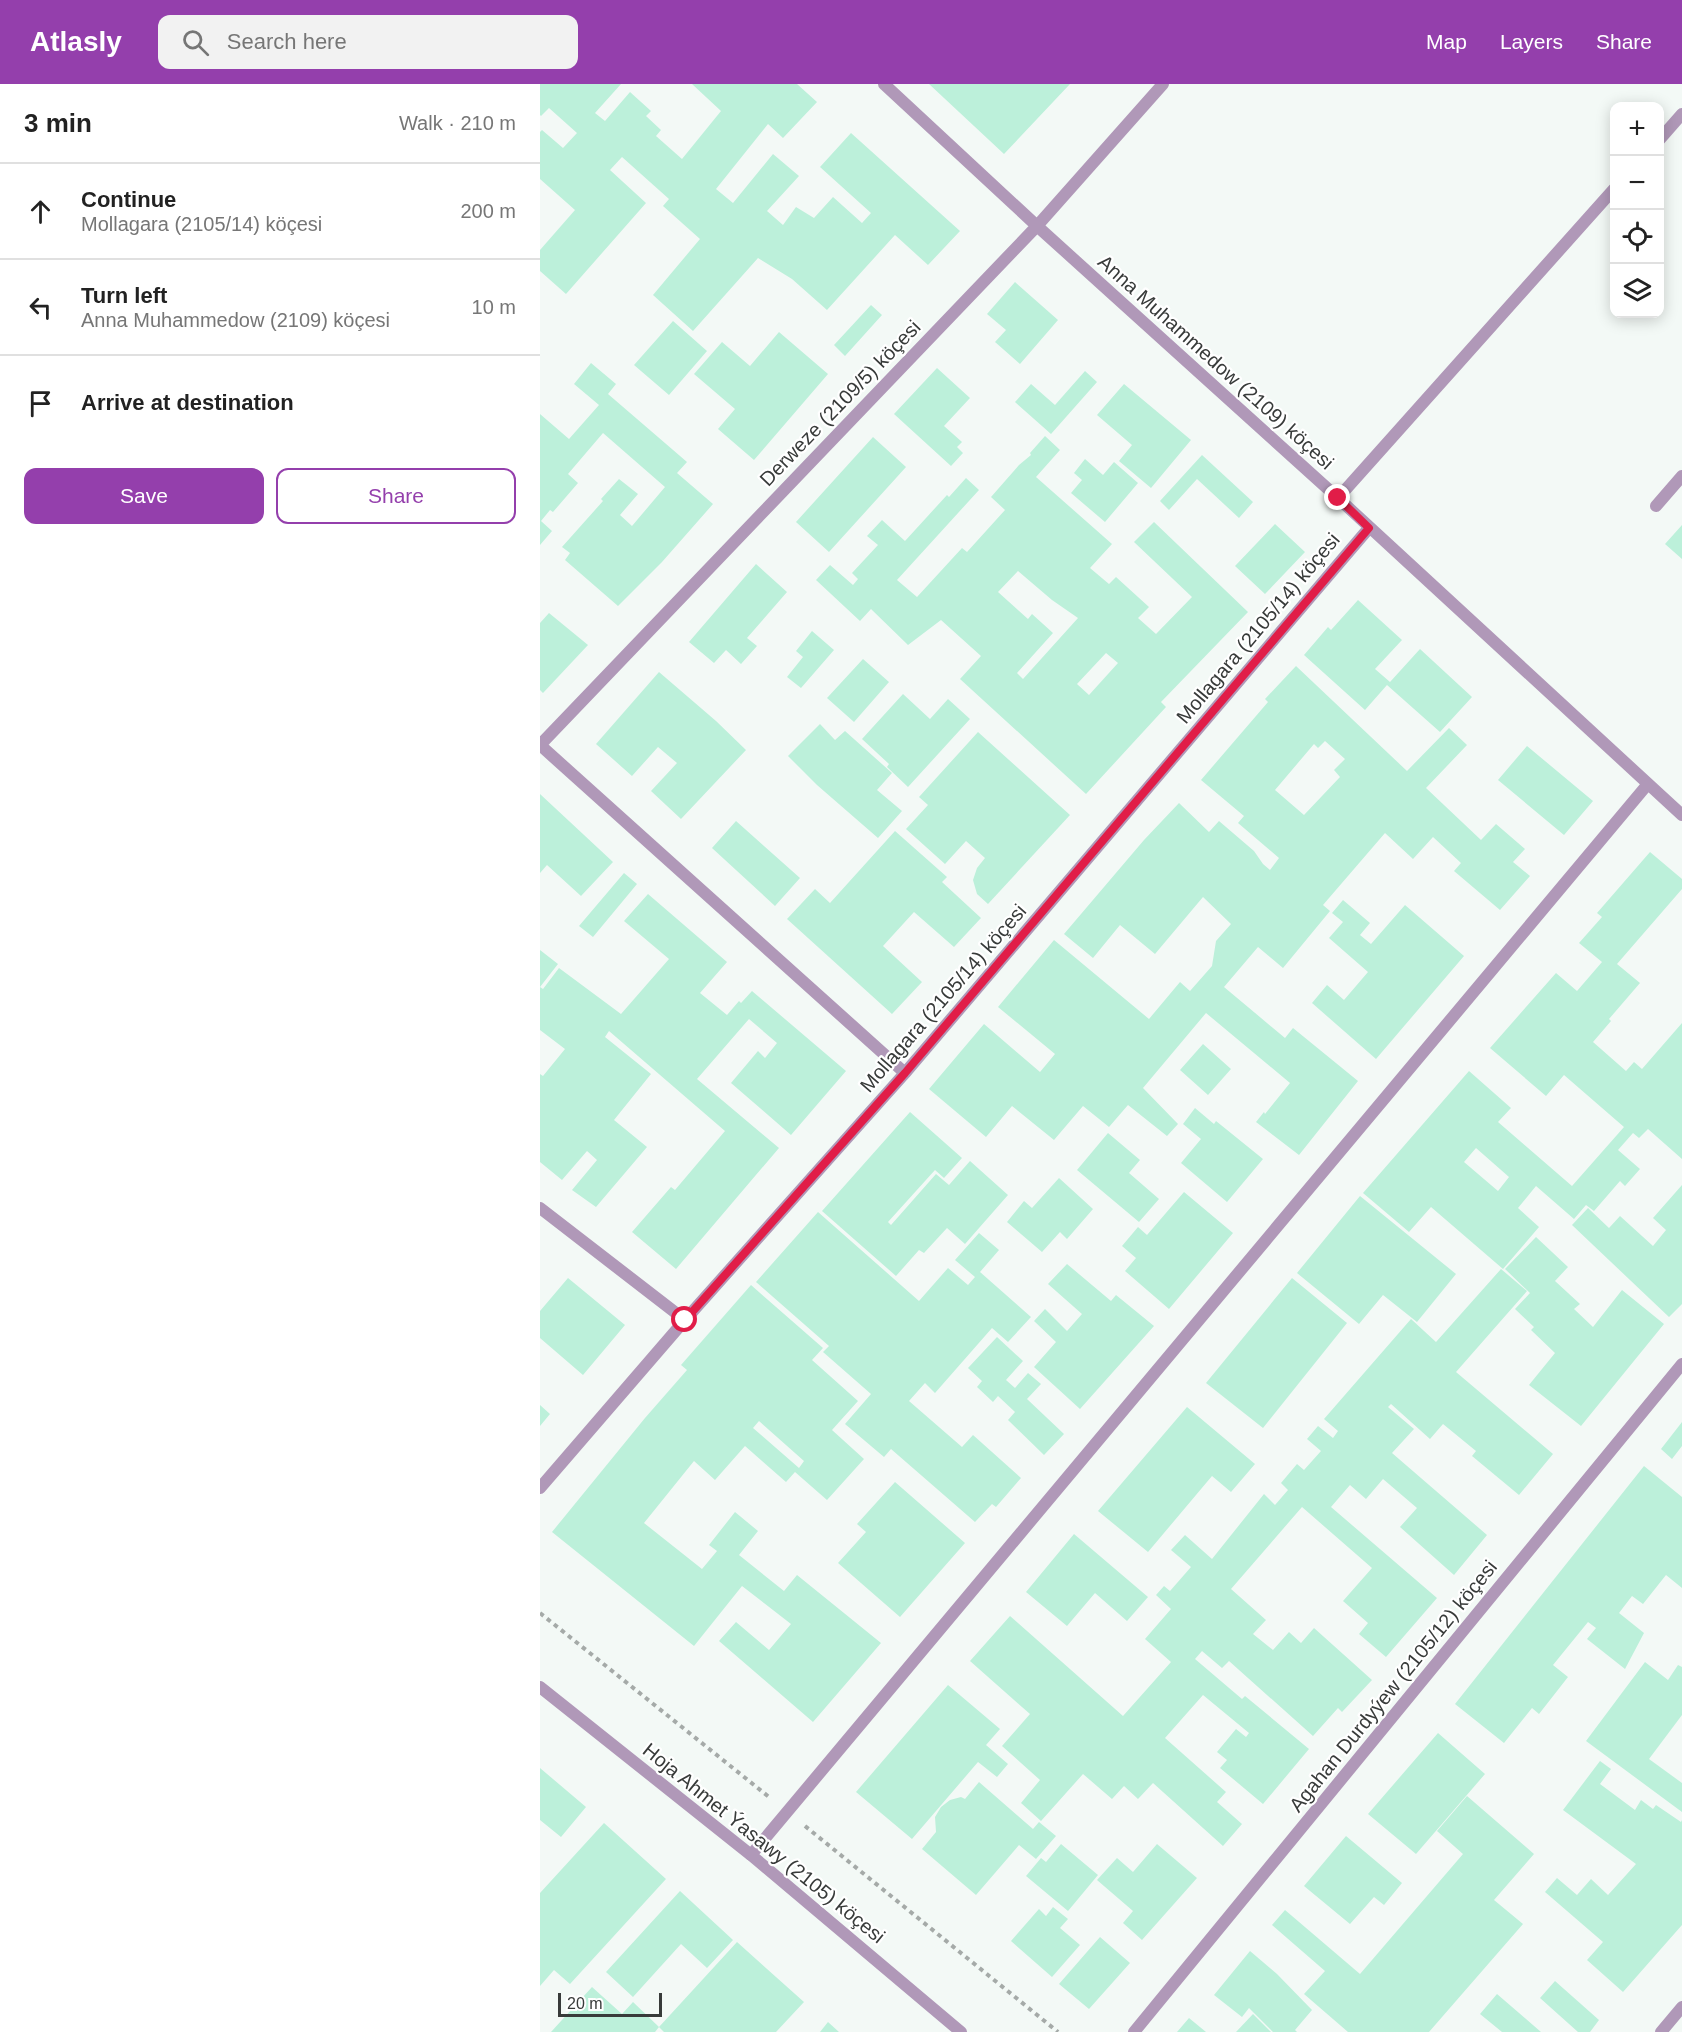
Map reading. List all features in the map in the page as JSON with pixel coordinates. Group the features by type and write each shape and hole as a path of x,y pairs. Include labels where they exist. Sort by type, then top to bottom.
{"street":[{"name":"Anna Muhammedow (2109) köçesi","path":"884,84 1036,226 1338,498 1682,815"},
{"name":"Derweze (2109/5) köçesi","path":"540,745 1036,226 1163,84"},
{"path":"1664,134 1682,114"},
{"path":"1338,498 1610,193"},
{"path":"1656,506 1682,476"},
{"name":"Mollagara (2105/14) köçesi","path":"540,1488 685,1320 905,1073 1369,528"},
{"path":"540,745 905,1073"},
{"path":"751,1855 1647,785"},
{"path":"540,1208 685,1320"},
{"name":"Agahan Durdyýew (2105/12) köçesi","path":"1134,2032 1682,1364"},
{"name":"Hoja Ahmet Ýasawy (2105) köçesi","path":"540,1687 751,1855 961,2032"},
{"path":"1661,2032 1682,2007"}],"building":[{"path":"540,84 621,84 595,113 605,121 630,92 651,111 646,116 661,130 656,136 682,159 721,111 692,84 797,84 817,102 783,138 768,124 716,189 733,203 773,154 799,176 767,211 783,225 796,207 814,218 833,197 862,223 871,213 820,167 851,133 960,231 928,265 895,235 827,310 792,279 758,258 693,331 653,295 700,239 663,206 669,199 622,157 610,170 646,203 566,294 540,271 540,250 575,210 540,179 540,132 542,130 563,148 577,133 549,108 540,115"},
{"path":"929,84 1070,84 1004,154"},
{"path":"1015,282 1058,320 1020,364 995,342 1006,330 987,314"},
{"path":"871,305 882,315 845,356 834,345"},
{"path":"673,321 707,351 669,395 634,365"},
{"path":"779,332 828,374 754,460 718,429 735,409 694,374 722,342 750,366"},
{"path":"591,363 616,384 608,394 687,462 677,473 713,504 662,562 618,606 565,560 570,553 562,547 603,501 601,499 619,479 638,494 620,515 632,526 665,487 603,433 568,474 578,483 553,512 550,510 541,521 552,531 540,545 540,414 569,439 599,405 574,384"},
{"path":"937,368 970,398 944,426 962,442 957,447 963,453 951,466 894,414"},
{"path":"1085,371 1097,382 1051,434 1015,402 1031,384 1055,405"},
{"path":"1124,384 1191,440 1151,488 1119,461 1132,445 1097,415"},
{"path":"1045,436 1060,450 1036,477 1112,544 1090,568 1109,584 1116,577 1149,607 1138,618 1156,634 1192,597 1134,542 1154,522 1248,612 1161,702 1166,707 1086,794 960,679 981,656 941,620 908,645 871,609 860,621 816,580 830,565 853,585 858,579 852,573 878,545 867,536 882,520 905,541 947,495 949,497 966,478 979,490 897,580 917,597 962,548 967,552 1005,510 991,497 1031,455 1030,453","holes":["1018,571 1052,600 1078,618 1023,679 1017,673 1053,633 1032,614 1028,619 998,592","1106,653 1118,663 1089,695 1077,684"]},
{"path":"873,437 906,467 829,552 796,522"},
{"path":"1202,455 1253,502 1239,518 1197,479 1169,510 1160,501"},
{"path":"1085,459 1103,475 1114,462 1138,483 1105,522 1071,493 1082,480 1074,473"},
{"path":"1275,524 1305,552 1265,594 1235,566"},
{"path":"1682,525 1682,559 1665,544"},
{"path":"756,564 787,592 747,638 757,646 741,664 726,650 714,663 689,642"},
{"path":"1358,600 1402,640 1375,669 1390,682 1420,649 1472,697 1440,732 1387,685 1365,710 1304,655 1328,627 1331,630"},
{"path":"549,613 588,645 543,693 540,690 540,623"},
{"path":"812,631 834,650 801,688 787,677 803,657 796,651"},
{"path":"863,659 889,682 854,722 827,698"},
{"path":"1296,666 1407,771 1449,728 1467,745 1426,788 1481,840 1496,824 1525,849 1513,862 1530,876 1500,910 1454,871 1461,863 1433,837 1413,859 1385,833 1323,905 1330,911 1283,968 1258,947 1224,987 1285,1038 1293,1028 1358,1081 1299,1155 1256,1122 1290,1083 1206,1013 1143,1088 1178,1124 1167,1136 1128,1105 1109,1127 1083,1106 1054,1140 1012,1106 986,1137 929,1089 984,1024 1040,1072 1055,1054 998,1007 1054,940 1149,1019 1180,982 1190,991 1212,966 1216,941 1231,924 1203,897 1155,954 1120,925 1093,958 1064,934 1144,840 1179,803 1209,832 1219,821 1254,851 1270,870 1279,858 1238,823 1244,816 1201,780 1268,702 1265,699","holes":["1325,741 1345,759 1334,770 1340,777 1304,815 1275,790 1314,744 1318,748"]},
{"path":"659,672 746,750 681,819 651,791 677,763 658,747 632,776 596,744"},
{"path":"903,694 930,719 948,699 970,719 908,787 887,767 889,764 862,739"},
{"path":"820,724 835,740 845,731 892,773 877,790 902,811 878,838 817,785 788,756"},
{"path":"978,732 1070,815 988,904 977,894 973,880 977,868 985,858 966,841 945,864 906,829 928,805 919,797"},
{"path":"1527,746 1593,801 1564,835 1498,780"},
{"path":"540,794 613,862 581,896 547,865 540,873"},
{"path":"736,821 800,878 775,906 712,848"},
{"path":"895,831 947,877 942,882 981,918 954,947 914,912 883,946 922,982 892,1014 787,919 815,889 830,903"},
{"path":"1650,852 1682,879 1682,889 1617,964 1640,983 1609,1019 1611,1021 1593,1042 1626,1071 1634,1062 1642,1069 1682,1023 1682,1159 1648,1129 1639,1138 1633,1133 1618,1150 1640,1169 1625,1186 1620,1181 1594,1211 1586,1205 1574,1219 1536,1186 1518,1208 1539,1227 1503,1269 1431,1207 1409,1232 1363,1193 1469,1071 1511,1108 1498,1122 1572,1186 1624,1127 1564,1075 1546,1096 1490,1048 1556,973 1577,991 1602,962 1579,943 1602,917 1597,913","holes":["1476,1148 1509,1177 1498,1191 1464,1162"]},
{"path":"624,873 637,884 593,937 579,926"},
{"path":"648,894 727,962 700,993 727,1015 752,991 846,1071 791,1135 731,1083 758,1051 765,1058 777,1043 749,1019 697,1079 779,1148 676,1269 632,1232 671,1187 675,1190 725,1131 609,1031 605,1037 651,1074 614,1120 647,1147 596,1207 572,1190 597,1160 587,1151 562,1180 540,1162 540,1074 543,1076 565,1049 540,1030 540,987 543,989 559,968 621,1014 669,959 624,921"},
{"path":"1343,900 1370,923 1360,935 1371,944 1405,905 1464,956 1376,1059 1312,1003 1327,985 1344,1000 1368,972 1329,938 1343,922 1332,913"},
{"path":"540,950 558,964 540,987"},
{"path":"1203,1044 1231,1069 1208,1095 1180,1070"},
{"path":"1195,1108 1214,1124 1216,1121 1263,1159 1227,1202 1181,1163 1201,1139 1183,1124"},
{"path":"910,1112 962,1158 944,1178 935,1170 888,1222 891,1225 936,1174 949,1185 970,1161 1008,1195 965,1244 947,1228 924,1253 919,1250 896,1276 822,1211"},
{"path":"1108,1133 1140,1160 1129,1173 1159,1199 1139,1222 1077,1170"},
{"path":"1059,1178 1093,1209 1067,1239 1060,1232 1042,1252 1007,1222 1024,1201 1032,1208"},
{"path":"1682,1185 1682,1304 1669,1317 1572,1225 1588,1208 1609,1228 1620,1216 1653,1246 1666,1230 1653,1218"},
{"path":"1184,1192 1233,1233 1169,1309 1125,1271 1136,1258 1122,1246 1138,1227 1147,1235"},
{"path":"1360,1196 1456,1274 1417,1322 1383,1295 1359,1324 1297,1273"},
{"path":"818,1212 919,1301 948,1268 968,1285 975,1277 955,1260 979,1233 999,1250 980,1272 1031,1317 1008,1342 992,1328 935,1393 925,1383 909,1401 962,1447 973,1435 1021,1478 996,1507 992,1504 975,1522 891,1449 884,1457 845,1424 871,1394 823,1352 829,1346 756,1282"},
{"path":"1536,1237 1568,1267 1555,1281 1580,1304 1574,1309 1593,1327 1622,1290 1664,1324 1581,1426 1529,1385 1555,1353 1531,1330 1534,1327 1515,1309 1530,1293 1505,1269"},
{"path":"1067,1264 1111,1301 1116,1295 1154,1326 1080,1409 1034,1367 1056,1342 1034,1321 1045,1309 1067,1331 1082,1314 1048,1284"},
{"path":"1501,1269 1527,1291 1456,1372 1553,1454 1519,1495 1472,1456 1476,1451 1443,1424 1430,1439 1391,1404 1388,1407 1414,1429 1392,1453 1487,1535 1454,1575 1400,1527 1417,1508 1383,1479 1366,1499 1350,1485 1331,1507 1437,1598 1386,1657 1359,1634 1368,1623 1343,1601 1372,1568 1302,1507 1231,1589 1266,1620 1253,1634 1273,1650 1289,1632 1301,1643 1314,1628 1372,1680 1342,1712 1338,1708 1313,1736 1229,1661 1222,1668 1202,1651 1195,1659 1242,1699 1245,1696 1309,1749 1263,1804 1220,1768 1227,1760 1217,1752 1236,1729 1246,1737 1249,1733 1203,1695 1165,1738 1226,1792 1217,1802 1242,1824 1223,1846 1153,1783 1138,1799 1124,1786 1112,1799 1083,1774 1041,1821 1021,1803 1040,1780 1002,1746 1030,1714 970,1661 1010,1616 1123,1716 1171,1662 1145,1639 1171,1609 1156,1595 1164,1586 1170,1591 1191,1567 1171,1550 1185,1535 1212,1559 1264,1494 1275,1505 1288,1490 1281,1483 1297,1464 1304,1470 1321,1451 1307,1439 1318,1426 1333,1438 1338,1431 1324,1419 1411,1319 1436,1342"},
{"path":"568,1278 625,1325 583,1375 540,1338 540,1311"},
{"path":"1292,1278 1347,1323 1263,1428 1206,1383"},
{"path":"751,1285 823,1348 812,1360 858,1401 832,1430 864,1459 827,1500 795,1472 786,1482 745,1446 715,1480 694,1461 644,1523 702,1569 717,1551 709,1545 735,1512 758,1531 739,1555 784,1591 797,1575 881,1643 813,1722 719,1641 736,1622 769,1650 791,1624 742,1586 694,1646 552,1532 687,1370 681,1365","holes":["759,1421 804,1461 799,1468 753,1428"]},
{"path":"997,1337 1023,1361 1006,1380 1015,1388 1028,1373 1041,1384 1027,1399 1064,1434 1044,1455 1008,1420 1015,1412 998,1396 993,1402 977,1387 982,1381 968,1368"},
{"path":"540,1405 550,1414 540,1426"},
{"path":"1187,1407 1255,1464 1231,1492 1212,1476 1148,1552 1098,1511"},
{"path":"1682,1422 1682,1446 1672,1459 1661,1449"},
{"path":"1644,1466 1682,1497 1682,1588 1666,1575 1643,1604 1632,1596 1619,1613 1644,1633 1625,1669 1587,1639 1596,1628 1588,1622 1553,1665 1568,1677 1539,1714 1532,1708 1504,1743 1455,1704"},
{"path":"895,1482 965,1543 900,1617 838,1563 866,1532 857,1524"},
{"path":"1074,1534 1148,1597 1127,1621 1095,1593 1067,1626 1026,1592"},
{"path":"1645,1662 1668,1680 1678,1665 1682,1667 1682,1715 1649,1759 1682,1783 1682,1812 1586,1741"},
{"path":"948,1685 1000,1729 986,1745 1008,1764 997,1777 978,1762 912,1839 856,1792"},
{"path":"1438,1733 1485,1774 1416,1854 1368,1814"},
{"path":"1600,1761 1611,1769 1600,1784 1635,1810 1641,1800 1653,1809 1656,1805 1681,1822 1682,1820 1682,1925 1623,1992 1587,1960 1603,1942 1545,1892 1557,1878 1577,1895 1591,1879 1608,1895 1636,1864 1563,1810"},
{"path":"540,1768 586,1807 561,1837 540,1820"},
{"path":"979,1782 1033,1829 1039,1822 1056,1836 1036,1859 1019,1845 976,1895 922,1849 936,1832 935,1817 941,1807 950,1800 961,1797 965,1799"},
{"path":"1467,1796 1534,1854 1494,1900 1523,1924 1429,2032 1348,2032 1304,1994 1325,1971 1272,1925 1285,1910 1360,1974 1463,1854 1437,1831"},
{"path":"604,1823 666,1879 570,1984 554,1970 540,1986 540,1893"},
{"path":"1346,1836 1402,1883 1384,1905 1374,1897 1350,1924 1304,1886"},
{"path":"1061,1844 1098,1875 1068,1911 1026,1876 1041,1858 1046,1862"},
{"path":"1157,1844 1197,1878 1142,1940 1123,1923 1133,1911 1097,1880 1117,1858 1133,1872"},
{"path":"680,1891 733,1940 707,1968 681,1944 633,1997 606,1972"},
{"path":"1053,1907 1068,1919 1060,1928 1080,1945 1052,1977 1011,1941 1039,1909 1046,1916"},
{"path":"1100,1937 1130,1963 1089,2009 1059,1984"},
{"path":"737,1942 804,2002 776,2032 664,2032 659,2027"},
{"path":"1250,1951 1277,1974 1312,2010 1295,2030 1297,2032 1273,2032 1249,2008 1242,2017 1214,1995"},
{"path":"1555,1981 1599,2020 1590,2032 1578,2032 1540,1998"},
{"path":"592,1987 622,2014 633,2002 659,2027 655,2032 551,2032"},
{"path":"1497,1994 1541,2032 1502,2032 1480,2014"},
{"path":"1253,2014 1271,2032 1236,2032"},
{"path":"1189,2018 1206,2032 1177,2032"},
{"path":"828,2022 839,2032 820,2032"}],"route":[{"path":"685,1320 905,1073 1369,528 1338,498"}]}
